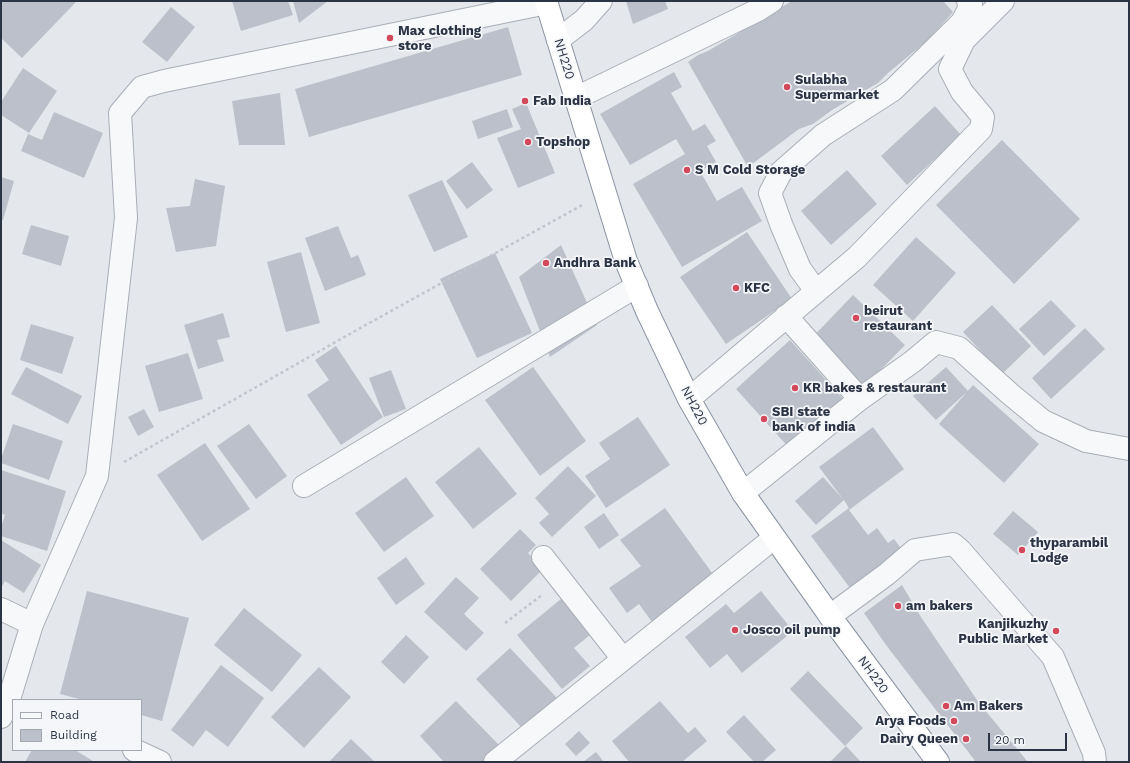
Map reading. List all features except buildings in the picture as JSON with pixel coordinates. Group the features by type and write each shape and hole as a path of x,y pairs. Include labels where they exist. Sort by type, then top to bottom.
{"highway":[{"name":"NH220","path":"547,2 626,261 647,311 689,399 743,493 830,616 938,762"}],"street":[{"path":"558,40 584,20 601,1"},
{"path":"576,98 758,10 772,1"},
{"path":"816,291 800,269 770,193 781,172 823,135 893,90 962,22 971,5 968,1"},
{"path":"689,399 858,257 981,129 983,117 962,92 950,69 964,40 1003,1"},
{"path":"7,711 32,624 97,476 126,218 120,113 142,87 547,2"},
{"path":"304,486 637,286"},
{"path":"786,316 860,399"},
{"path":"743,493 860,399 912,362 936,342 960,348 1009,393 1043,421 1086,441 1129,449"},
{"path":"495,762 774,538"},
{"path":"830,616 887,574 915,550 953,544 960,550 1053,657 1094,752 1095,762"},
{"path":"543,557 623,659"},
{"path":"1,609 32,624"},
{"path":"136,751 160,762"}],"path":[{"path":"97,476 605,193"},
{"path":"505,623 561,580"}],"place":[{"name":"Max clothing store","path":"390,38"},
{"name":"Sulabha Supermarket","path":"787,87"},
{"name":"Fab India","path":"525,101"},
{"name":"Topshop","path":"528,142"},
{"name":"S M Cold Storage","path":"687,170"},
{"name":"Andhra Bank","path":"546,263"},
{"name":"KFC","path":"736,288"},
{"name":"beirut restaurant","path":"856,318"},
{"name":"KR bakes & restaurant","path":"795,388"},
{"name":"SBI state bank of india","path":"764,419"},
{"name":"thyparambil Lodge","path":"1022,550"},
{"name":"am bakers","path":"898,606"},
{"name":"Josco oil pump","path":"735,630"},
{"name":"Kanjikuzhy Public Market","path":"1056,631"},
{"name":"Am Bakers","path":"946,706"},
{"name":"Arya Foods","path":"954,721"},
{"name":"Dairy Queen","path":"966,739"}]}
